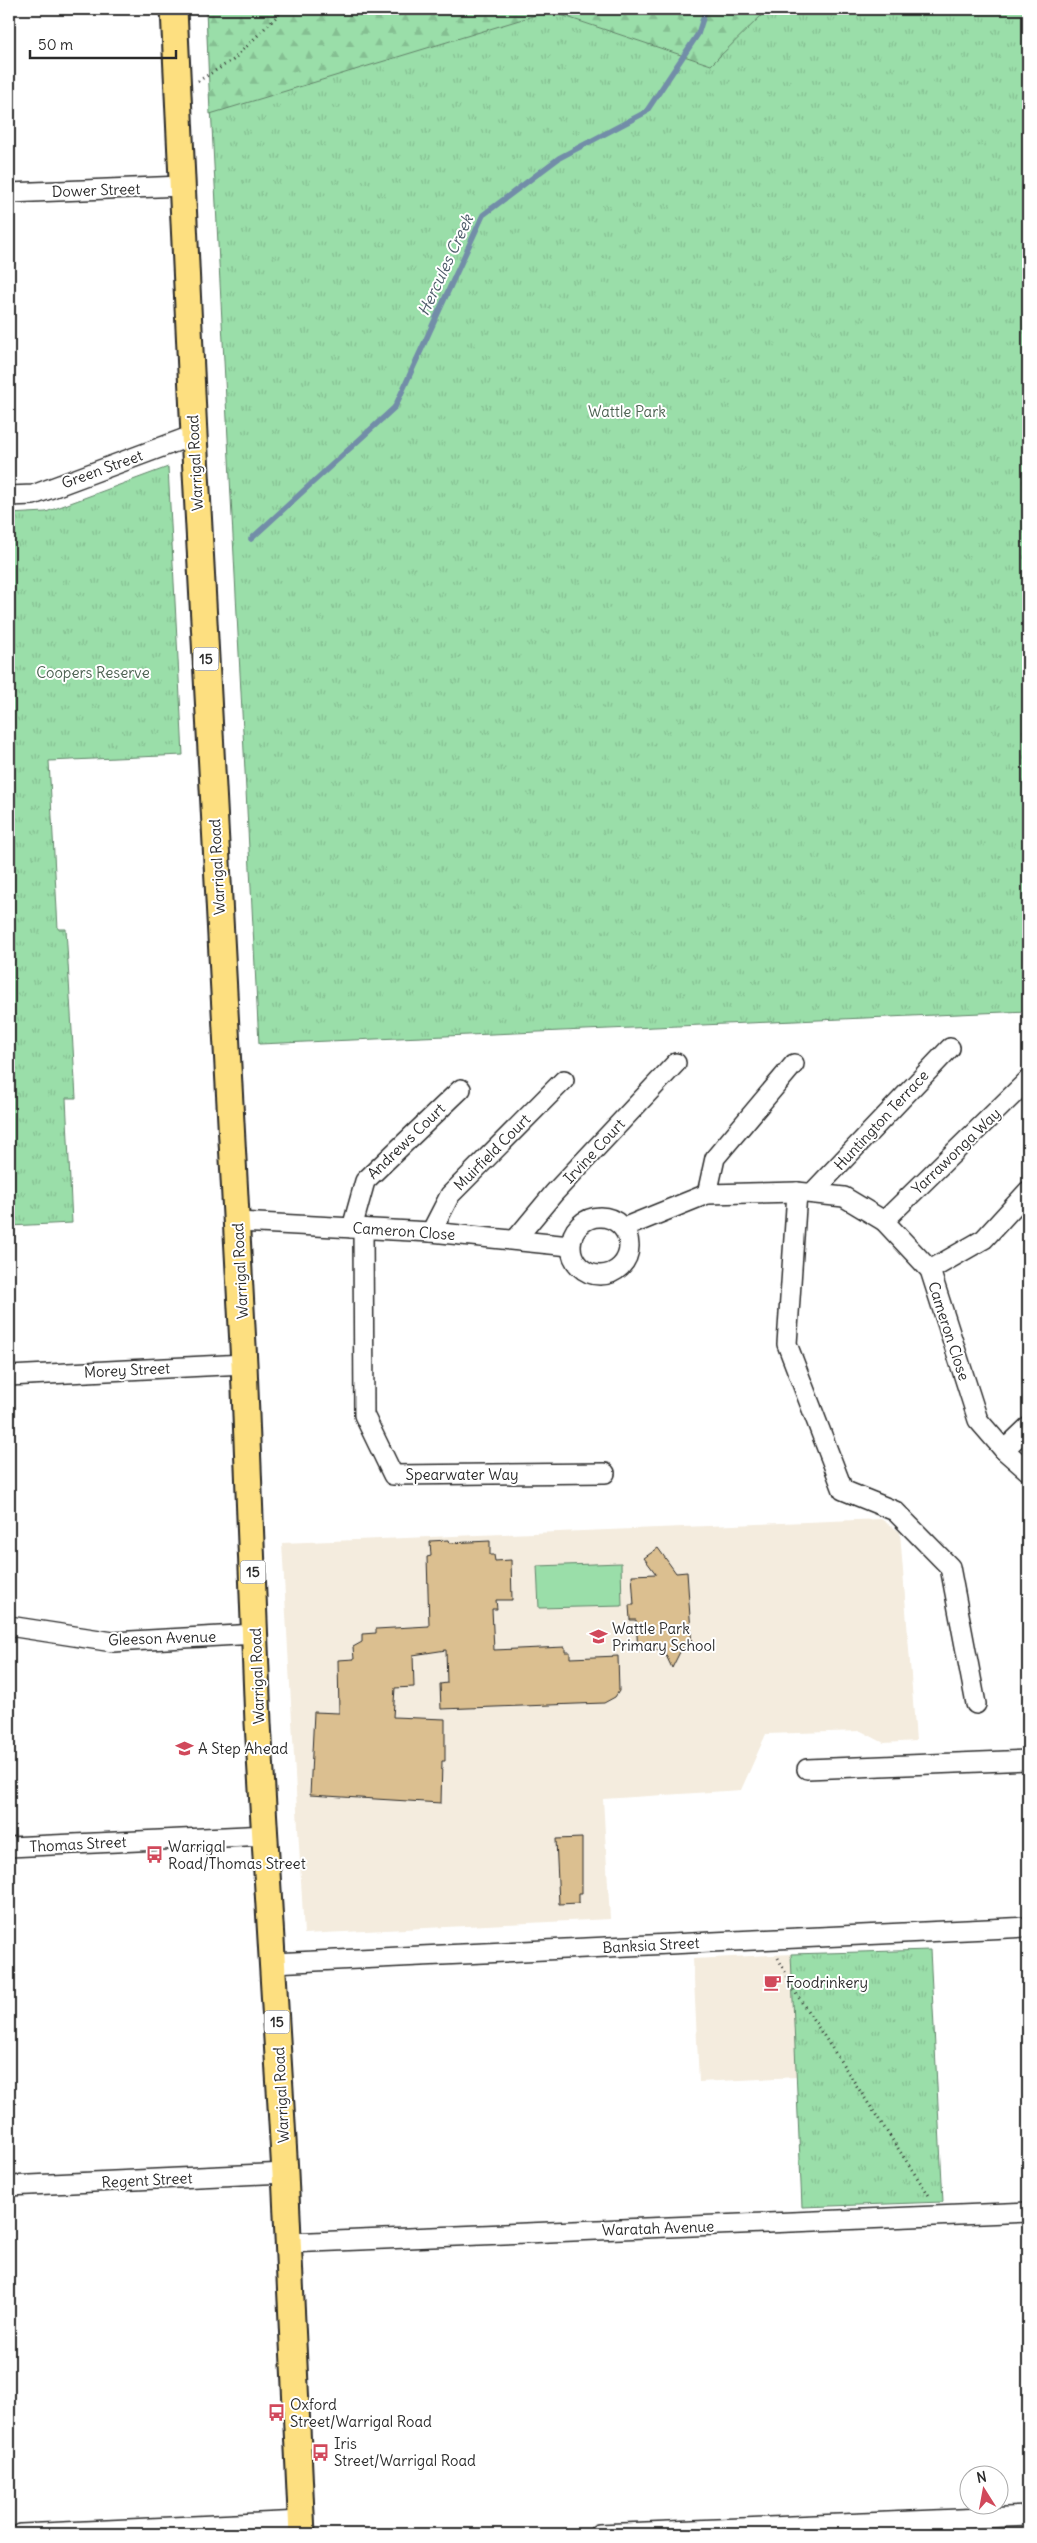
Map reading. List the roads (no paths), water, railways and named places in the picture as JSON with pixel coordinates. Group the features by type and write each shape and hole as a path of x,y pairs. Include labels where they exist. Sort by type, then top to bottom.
{"main road":[{"name":"Warrigal Road","path":"174,9 194,435 244,1364 258,1723 285,2173 302,2528"}],"street":[{"name":"Dower Street","path":"9,194 182,186"},
{"name":"Green Street","path":"9,496 33,495 194,435"},
{"name":"Huntington Terrace","path":"805,1192 950,1048"},
{"name":"Irvine Court","path":"515,1240 554,1193 676,1064"},
{"path":"707,1194 715,1158 794,1064"},
{"name":"Muirfield Court","path":"431,1232 450,1195 564,1080"},
{"name":"Yarrawonga Way","path":"884,1222 1028,1080"},
{"name":"Andrews Court","path":"357,1228 365,1181 461,1088"},
{"path":"930,1270 984,1239 1028,1191"},
{"name":"Cameron Close","path":"623,1228 707,1194 805,1192 844,1197 884,1222 930,1270 978,1420 1004,1450 1028,1471"},
{"path":"805,1192 786,1344 843,1490 895,1511 950,1568 976,1704"},
{"path":"590,1218 608,1218 623,1228 627,1236 629,1252 620,1267 614,1272 603,1276 583,1271 572,1256 570,1246 576,1229 590,1218"},
{"name":"Cameron Close","path":"237,1222 431,1232 570,1246"},
{"name":"Spearwater Way","path":"357,1228 364,1415 393,1474 605,1474"},
{"name":"Morey Street","path":"9,1376 244,1364"},
{"path":"1004,1450 1028,1427"},
{"name":"Gleeson Avenue","path":"9,1626 113,1642 256,1634"},
{"path":"807,1769 1028,1760"},
{"name":"Thomas Street","path":"9,1847 266,1835"},
{"name":"Banksia Street","path":"273,1963 1028,1927"},
{"name":"Regent Street","path":"9,2186 285,2173"},
{"name":"Waratah Avenue","path":"288,2243 1028,2212"},
{"path":"599,2534 1028,2516"},
{"path":"21,2534 302,2528"}],"waterway":[{"name":"Hercules Creek","path":"251,539 395,407 483,215 559,158 646,112 698,34 706,9"}],"place":[{"name":"Wattle Park Primary School","path":"598,1637"},
{"name":"A Step Ahead","path":"184,1748"},
{"name":"Warrigal Road/Thomas Street","path":"154,1855"},
{"name":"Foodrinkery","path":"772,1982"},
{"name":"Oxford Street/Warrigal Road","path":"276,2413"},
{"name":"Iris Street/Warrigal Road","path":"320,2452"}],"park label":[{"name":"Wattle Park","path":"627,411"},
{"name":"Coopers Reserve","path":"93,672"}]}
